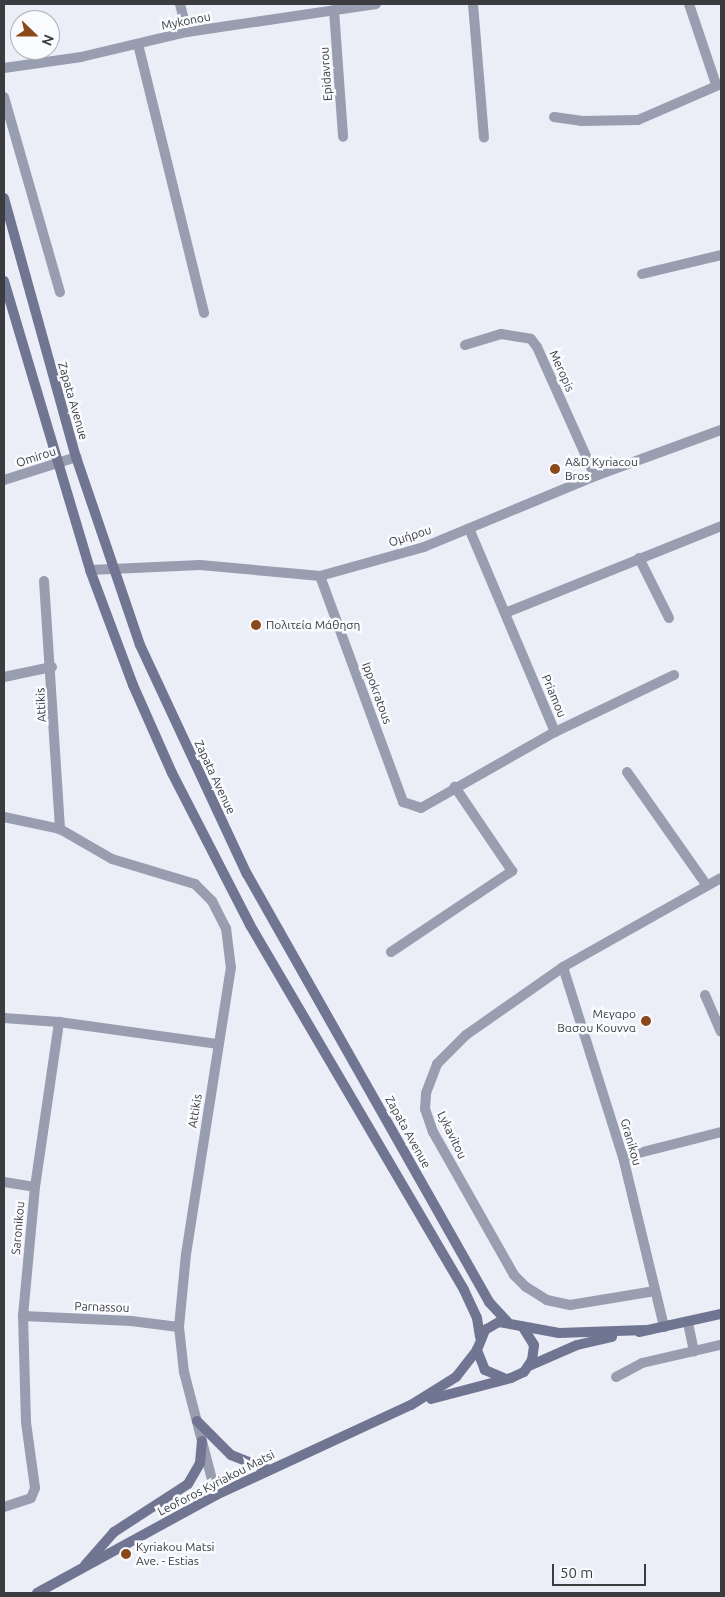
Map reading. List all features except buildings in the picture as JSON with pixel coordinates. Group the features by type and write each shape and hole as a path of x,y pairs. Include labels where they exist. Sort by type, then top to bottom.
{"main road":[{"name":"Zapata Avenue","path":"4,198 76,457 140,645 247,874 489,1302 507,1321"},
{"path":"4,281 56,464 90,570 133,685 172,774 250,924 464,1290 477,1318 480,1337"},
{"name":"Leoforos Kyriakou Matsi","path":"411,1405 504,1378 518,1376 529,1366 577,1345 688,1323 721,1314"},
{"path":"480,1337 491,1325 507,1321"},
{"name":"Leoforos Kyriakou Matsi","path":"507,1321 522,1326 567,1333 646,1330"},
{"path":"522,1326 534,1345 529,1366"},
{"name":"Leoforos Kyriakou Matsi","path":"37,1593 216,1495 411,1405 456,1377 477,1350 480,1337"},
{"path":"477,1350 485,1370 504,1378"},
{"path":"197,1421 231,1455 269,1470"},
{"path":"83,1568 114,1532 188,1484 200,1463 202,1441"}],"street":[{"path":"180,4 187,32"},
{"name":"Mykonou","path":"4,60 9,67 81,57 187,32 376,4"},
{"path":"473,4 484,138"},
{"path":"554,117 581,121 638,120 719,84 689,4"},
{"name":"Epidavrou","path":"334,10 343,137"},
{"path":"138,44 204,313"},
{"path":"4,98 60,292"},
{"path":"642,274 721,255"},
{"name":"Meropis","path":"465,345 501,334 531,339 538,347 595,476"},
{"name":"Ομήρου","path":"90,570 114,567 200,565 320,576 424,547 595,476 721,430"},
{"name":"Omirou","path":"4,480 76,457"},
{"path":"505,613 721,526"},
{"name":"Priamou","path":"421,808 555,732 469,528"},
{"path":"639,558 669,618"},
{"name":"Ippokratous","path":"320,576 404,802 421,808"},
{"name":"Attikis","path":"44,581 52,667 60,829"},
{"path":"4,677 52,667"},
{"path":"555,732 674,675"},
{"path":"627,772 707,886"},
{"path":"391,952 512,871 455,787"},
{"name":"Attikis","path":"4,817 60,829 112,859 195,884 212,901 226,928 231,966 186,1254 179,1327 184,1372 216,1495"},
{"name":"Lykavitou","path":"655,1291 570,1305 547,1300 526,1287 514,1275 433,1132 427,1115 428,1086 434,1070 449,1049 563,967 721,878"},
{"name":"Granikou","path":"563,967 624,1157 664,1327"},
{"path":"706,995 721,1032"},
{"path":"4,1018 59,1022 218,1044"},
{"name":"Saronikou","path":"4,1507 31,1498 35,1488 26,1422 23,1316 35,1187 59,1022"},
{"path":"624,1157 721,1132"},
{"path":"4,1182 35,1187"},
{"name":"Parnassou","path":"23,1316 132,1321 179,1327"},
{"path":"688,1323 694,1351"},
{"path":"616,1377 642,1363 721,1345"}],"place":[{"name":"A&D Kyriacou Bros","path":"555,469"},
{"name":"Πολιτεία Μάθηση","path":"256,625"},
{"name":"Μεγαρο Βασου Κουννα","path":"646,1021"},
{"name":"Kyriakou Matsi Ave. - Estias","path":"126,1554"}]}
